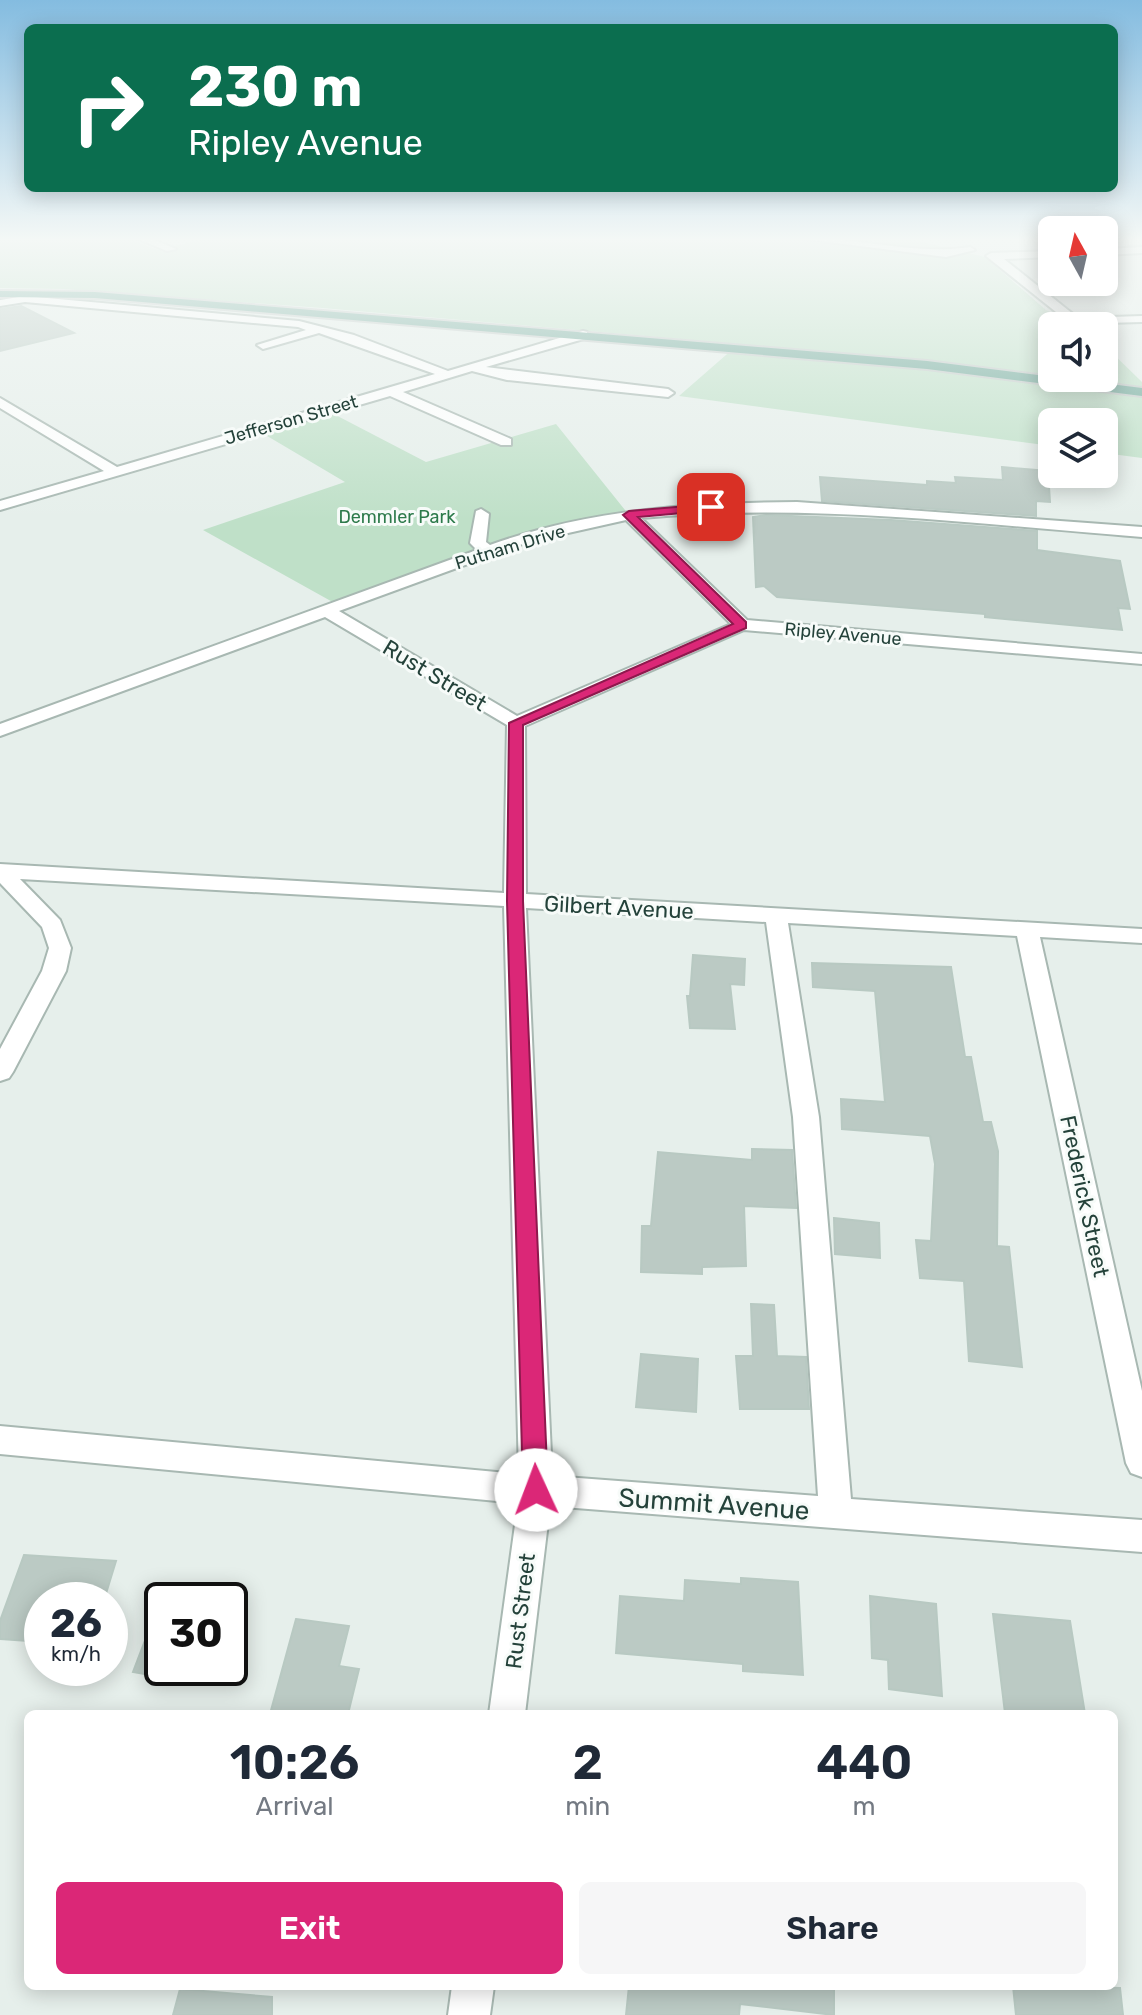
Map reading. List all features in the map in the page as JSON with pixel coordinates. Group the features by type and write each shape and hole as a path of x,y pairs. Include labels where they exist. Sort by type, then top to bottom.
{"main road":[{"path":"547,332 927,365 1142,392"}],"street":[{"path":"263,345 309,332"},
{"path":"328,332 446,374"},
{"name":"Jefferson Street","path":"0,506 583,335"},
{"path":"470,367 507,376 668,393"},
{"path":"390,391 506,442"},
{"path":"0,402 115,472"},
{"name":"Putnam Drive","path":"0,730 524,538 629,515 711,507 797,506 1142,532"},
{"path":"481,514 478,543 487,551"},
{"path":"629,515 742,625"},
{"name":"Rust Street","path":"325,610 516,723 515,901 536,1490 508,1710"},
{"name":"Ripley Avenue","path":"516,723 742,625 1142,659"},
{"path":"0,870 52,925 60,948 54,971 0,1072"},
{"name":"Gilbert Avenue","path":"0,870 1142,936"},
{"path":"776,915 806,1117 836,1513"},
{"name":"Frederick Street","path":"1027,928 1142,1463"},
{"name":"Summit Avenue","path":"0,1440 536,1490 1142,1536"},
{"path":"469,2015 472,1990"}],"green space":[{"path":"601,332 1038,332 1038,373 913,359"},
{"path":"734,348 927,365 1038,379 1038,392 1118,392 1118,389 1142,392 1142,458 1118,455 1118,408 1038,408 1038,444 679,396"},
{"path":"1118,359 1142,382 1142,387 1118,384"},
{"name":"Demmler Park","path":"326,410 426,462 556,424 629,515 524,538 338,605 203,530 345,482 257,430"}],"building":[{"path":"0,332 74,333 0,351"},
{"path":"1002,467 1038,470 1038,488 1049,488 1050,502 1036,501 1036,516 822,501 820,477 927,485 927,481 956,483 955,477 1003,480"},
{"path":"766,515 1037,531 1037,550 1120,561 1130,609 1118,608 1122,630 985,617 985,614 777,597 764,586 756,587 753,517"},
{"path":"693,955 745,959 744,985 730,984 735,1029 690,1028 687,996 690,996"},
{"path":"812,963 951,967 965,1057 971,1057 983,1122 991,1122 998,1151 997,1246 1009,1247 1022,1367 969,1361 964,1281 920,1278 916,1240 931,1241 935,1164 930,1136 842,1129 841,1099 885,1102 875,991 813,987"},
{"path":"752,1149 792,1150 796,1208 744,1206 746,1266 702,1267 702,1274 641,1272 642,1226 651,1226 658,1152 752,1160"},
{"path":"834,1218 879,1223 880,1258 835,1254"},
{"path":"751,1304 774,1305 777,1356 806,1357 809,1409 740,1409 736,1356 753,1356"},
{"path":"641,1354 698,1359 696,1412 636,1407"},
{"path":"24,1555 116,1561 110,1582 24,1582 24,1641 0,1639 0,1621"},
{"path":"741,1578 798,1582 803,1675 743,1671 743,1664 616,1653 620,1596 684,1601 685,1580 741,1584"},
{"path":"870,1596 936,1604 942,1696 889,1689 888,1660 872,1658"},
{"path":"993,1614 1070,1621 1084,1710 1005,1710"},
{"path":"296,1619 349,1626 339,1666 359,1669 349,1710 271,1710"},
{"path":"144,1643 144,1674 133,1672"},
{"path":"1120,1988 1123,2015 1016,2015 1013,1990"},
{"path":"180,1990 272,1997 272,2015 173,2015"},
{"path":"629,1990 834,1990 834,2015 740,2004 739,2015 626,2015"}],"route":[{"path":"536,1490 515,901 516,723 742,625 629,515 711,507"}]}
